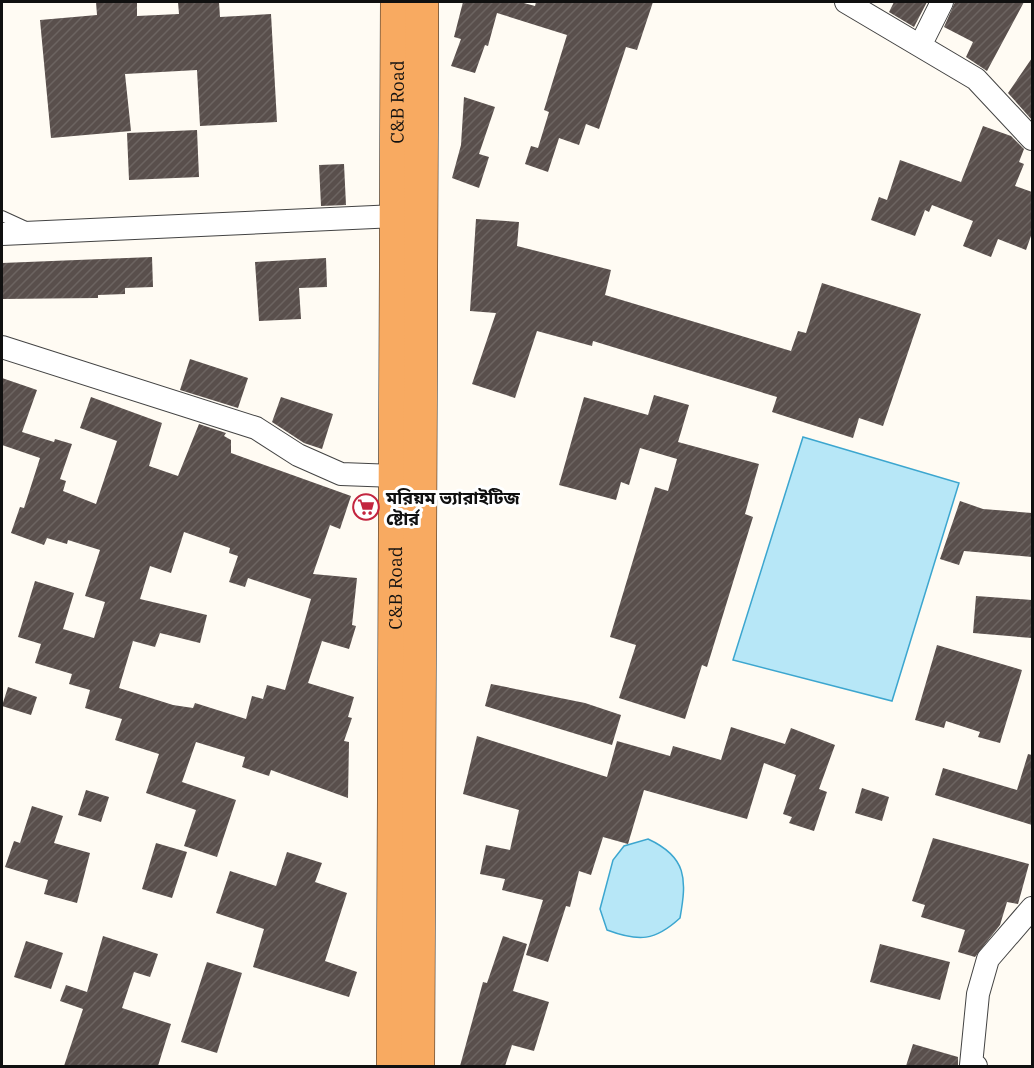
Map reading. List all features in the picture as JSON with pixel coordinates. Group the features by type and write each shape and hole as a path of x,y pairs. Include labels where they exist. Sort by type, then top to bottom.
{"highway":[{"name":"C&B Road","path":"393,1066 397,2"},
{"name":"C&B Road","path":"418,1066 422,2"}],"street":[{"path":"846,2 921,44 976,79 1032,139"},
{"path":"921,44 942,2"},
{"path":"2,234 396,216"},
{"path":"2,347 256,428 298,455 341,474 395,476"},
{"path":"972,1066 978,994 988,959 1032,908"}],"lane":[{"path":"2,216 38,233"}],"water":[{"path":"803,437 959,483 892,701 733,660"},
{"path":"648,839 670,853 681,871 683,892 680,918 663,931 646,937 638,938 607,930 600,909 613,860 624,846"}],"building":[{"path":"96,2 137,2 137,16 179,14 178,2 219,2 220,17 271,14 277,122 200,126 197,70 125,74 131,131 51,138 40,20 97,15"},
{"path":"463,2 520,2 535,6 536,2 653,2 637,50 626,47 599,129 586,124 579,145 559,138 548,172 525,164 531,146 538,148 549,112 544,110 567,35 497,13 488,46 485,45 475,73 451,66 461,39 454,37"},
{"path":"894,2 927,2 914,27 889,12"},
{"path":"955,2 1024,2 987,71 966,57 973,42 944,27"},
{"path":"1032,58 1032,120 1008,93"},
{"path":"464,97 495,107 479,154 489,157 479,188 452,178 461,145"},
{"path":"983,126 1011,136 1024,149 1019,162 1024,164 1015,186 1032,192 1032,233 1026,250 998,239 991,257 963,246 973,221 932,205 929,212 925,210 915,236 871,220 879,197 887,200 900,160 961,182"},
{"path":"197,130 199,177 129,180 127,133"},
{"path":"344,164 346,205 321,206 319,165"},
{"path":"476,219 519,222 517,246 611,270 605,295 791,351 798,331 806,333 822,283 921,314 883,426 859,418 853,438 772,412 777,397 593,341 592,346 537,331 515,398 472,384 496,313 470,311"},
{"path":"152,257 153,287 125,288 125,294 98,295 98,298 2,299 2,263"},
{"path":"326,258 327,287 299,288 301,319 259,321 255,262"},
{"path":"190,359 248,378 238,408 180,390"},
{"path":"2,378 37,390 22,432 54,442 55,439 72,444 60,479 66,481 63,491 96,504 117,441 80,428 91,397 162,423 149,466 178,476 199,424 226,433 224,436 231,440 231,453 351,496 340,529 330,525 313,574 357,578 352,625 356,626 349,649 322,641 308,683 354,697 348,717 352,718 344,741 349,742 348,798 271,770 269,776 242,767 245,757 196,742 182,782 236,800 217,857 184,846 196,810 146,793 159,754 115,740 122,719 85,708 90,690 69,684 72,674 35,663 41,644 18,637 35,581 74,593 63,629 94,638 105,602 85,596 100,550 68,540 67,544 47,538 44,545 11,533 20,507 24,508 40,458 2,445","holes":["184,532 230,548 229,553 238,556 229,582 245,587 248,578 311,599 285,690 267,685 263,699 252,696 246,719 195,703 193,708 173,705 119,688 133,641 155,647 160,633 200,643 207,615 140,599 150,566 171,573"]},
{"path":"654,395 689,405 678,442 759,464 745,514 753,517 707,667 702,665 685,719 619,698 636,645 610,637 655,487 668,491 677,459 640,448 629,485 621,482 616,500 559,485 584,397 648,415"},
{"path":"281,397 333,414 322,449 304,443 272,422"},
{"path":"960,501 983,509 1032,513 1032,557 964,551 959,565 940,559"},
{"path":"976,596 1032,600 1032,638 973,633"},
{"path":"937,645 1022,670 1000,743 978,737 980,732 946,721 944,728 915,720"},
{"path":"491,684 585,703 621,715 612,745 485,706"},
{"path":"8,687 37,697 31,715 2,706"},
{"path":"731,727 785,744 791,728 835,745 819,789 827,792 814,831 789,823 792,817 783,814 796,775 764,763 747,819 644,790 628,844 603,837 591,875 579,871 570,907 566,906 548,962 526,955 543,900 502,890 505,879 480,874 486,845 510,850 519,810 463,794 477,736 607,777 617,741 670,756 673,746 721,760"},
{"path":"1028,754 1032,755 1032,825 935,795 943,768 1017,790"},
{"path":"862,788 889,797 882,821 855,813"},
{"path":"86,790 109,797 101,822 78,815"},
{"path":"32,806 63,816 54,843 90,853 77,903 44,894 48,880 5,867 14,841 20,843"},
{"path":"933,838 1029,864 1018,904 1007,902 1000,925 975,957 958,952 965,930 921,917 925,905 912,901"},
{"path":"156,843 187,852 172,898 142,889"},
{"path":"287,852 322,863 315,882 347,893 325,961 357,972 349,997 253,967 264,929 216,913 230,871 276,886"},
{"path":"103,936 158,954 150,977 134,972 122,1008 171,1024 158,1066 64,1066 83,1009 60,1001 66,985 87,992"},
{"path":"503,936 527,944 513,991 549,1002 534,1051 512,1045 505,1066 460,1066 483,982 487,983"},
{"path":"26,941 63,953 51,989 14,977"},
{"path":"880,944 950,962 940,1000 870,982"},
{"path":"207,962 242,973 217,1053 181,1042"},
{"path":"913,1044 958,1057 958,1066 906,1066"}],"place":[{"name":"মরিয়ম ভ্যারাইটিজ ষ্টোর্র","path":"366,507"}]}
